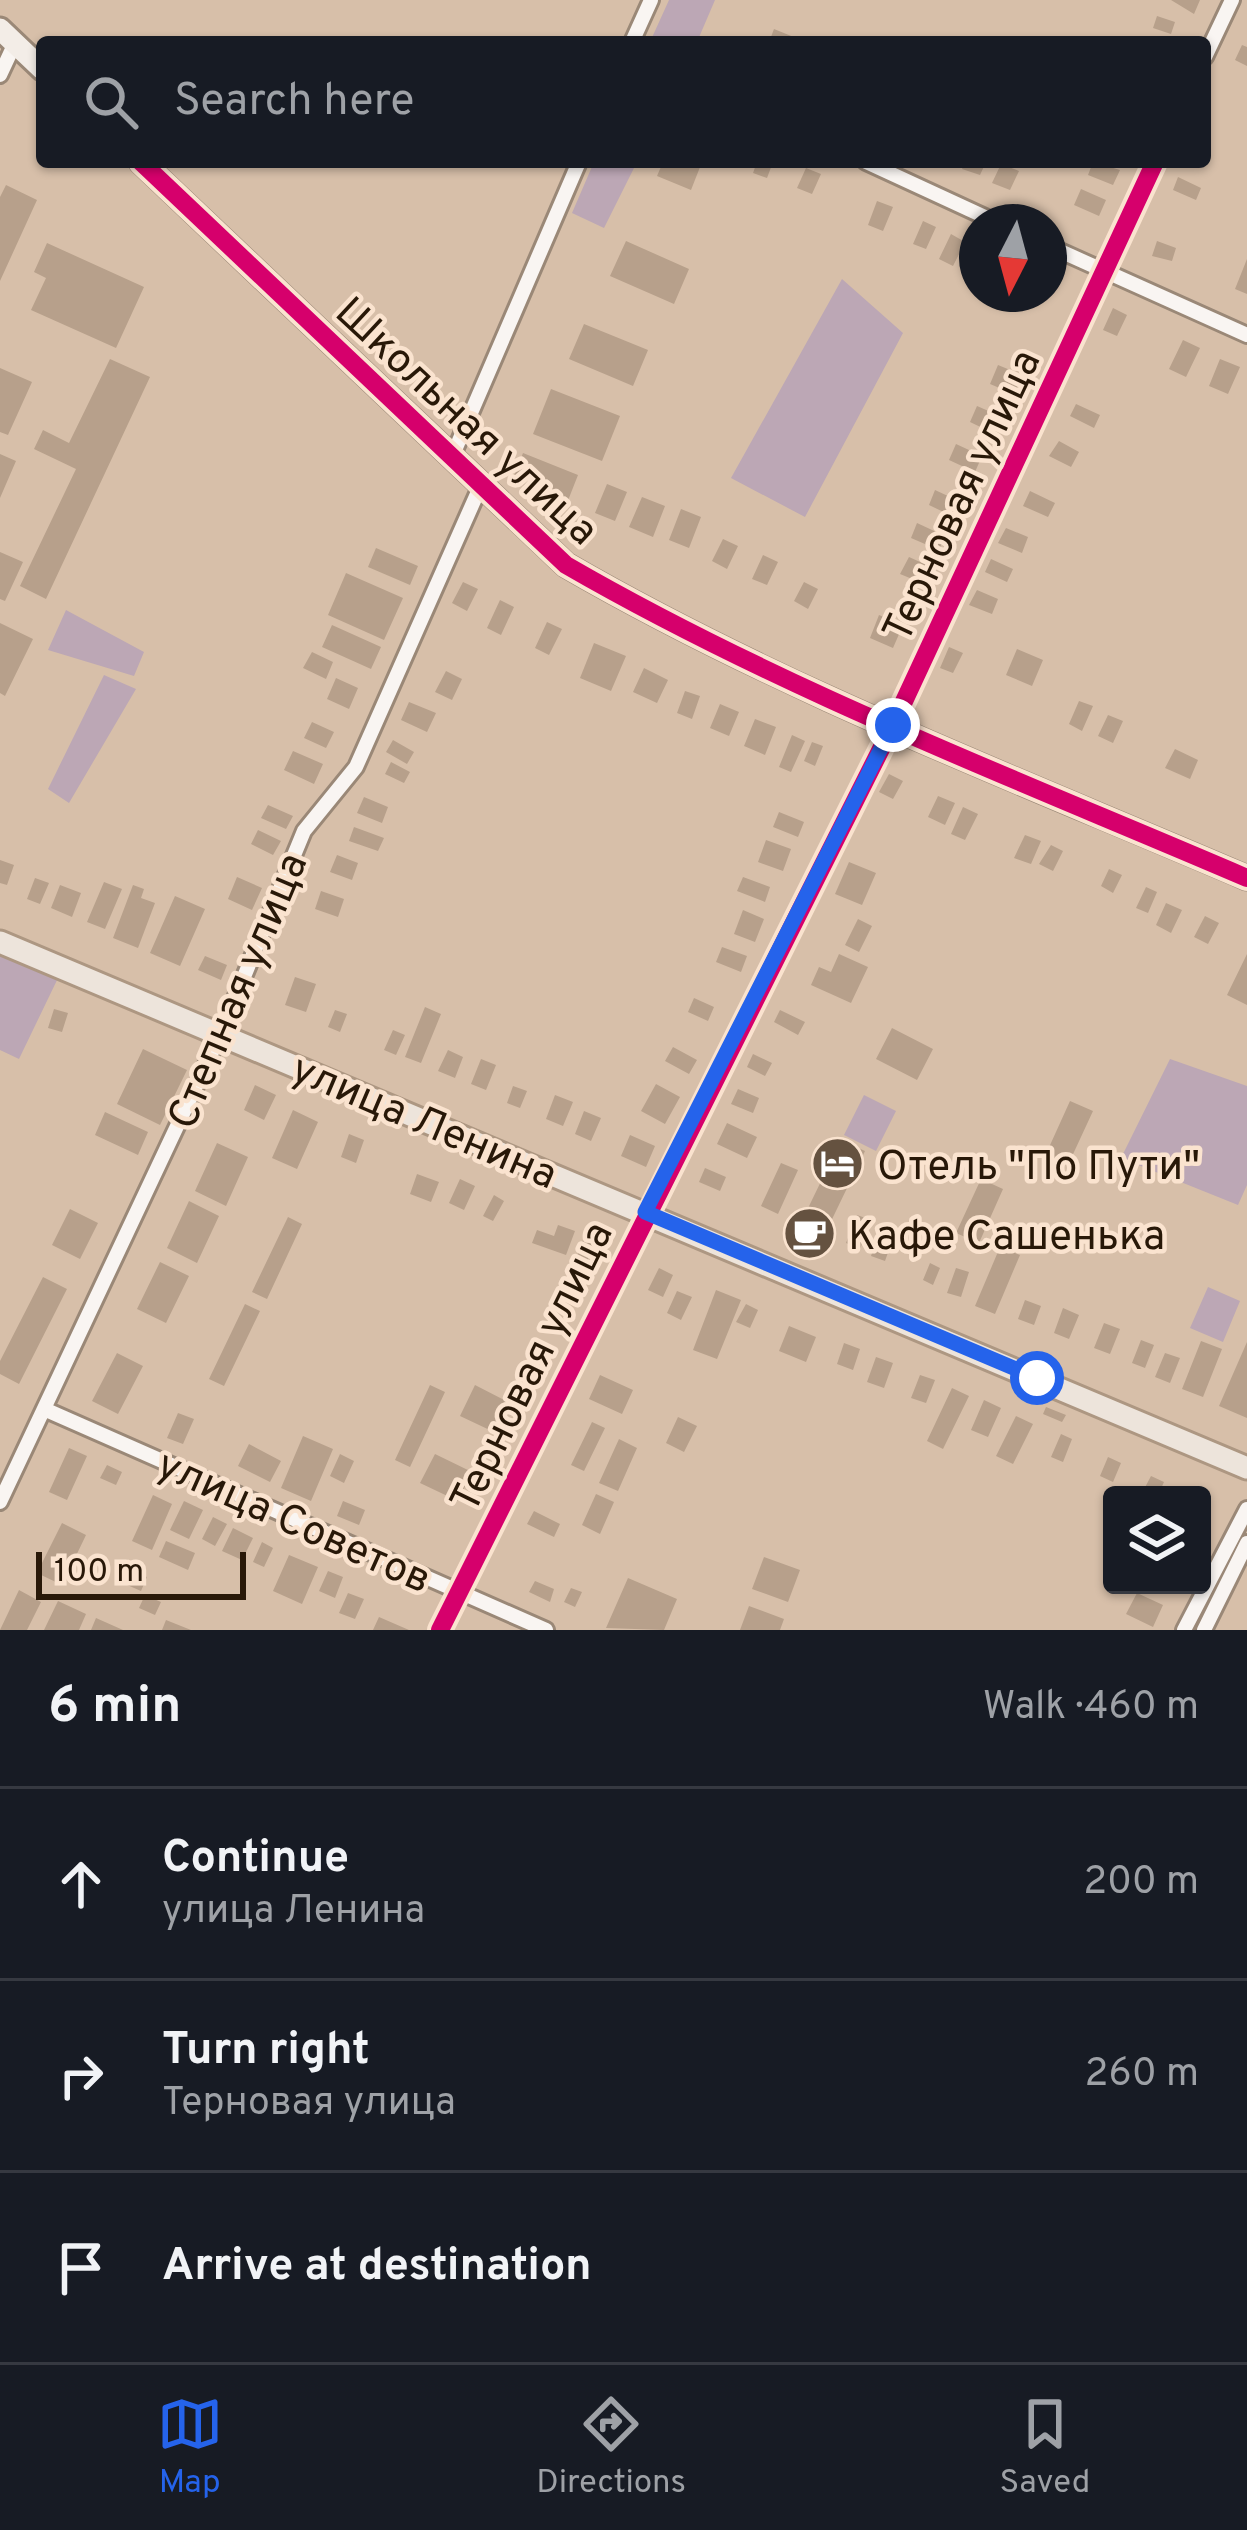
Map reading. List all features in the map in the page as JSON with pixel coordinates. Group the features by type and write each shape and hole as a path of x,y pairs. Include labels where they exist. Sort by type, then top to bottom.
{"main road":[{"name":"улица Ленина","path":"0,942 1247,1468"}],"street":[{"path":"635,36 651,0"},
{"path":"1211,44 1232,0"},
{"path":"8,36 36,62"},
{"path":"0,75 8,36"},
{"name":"Школьная улица","path":"147,168 481,485 584,576 640,608 893,725 1247,878"},
{"path":"452,457 576,168"},
{"path":"879,168 959,205"},
{"name":"Терновая улица","path":"440,1630 645,1212 893,725 1152,168"},
{"path":"1067,255 1247,335"},
{"name":"Степная улица","path":"0,1502 220,1035 304,831 356,767 481,485"},
{"name":"улица Советов","path":"44,1409 546,1630"},
{"path":"1184,1630 1247,1509"},
{"path":"1204,1630 1247,1543"}],"shaded area":[{"path":"669,0 715,0 700,36 653,36"},
{"path":"591,168 634,168 604,228 572,213"},
{"path":"842,279 903,333 805,517 731,478"},
{"path":"66,610 144,652 134,676 48,650"},
{"path":"104,675 136,689 69,803 48,789"},
{"path":"0,953 59,976 19,1059 0,1050"},
{"path":"1170,1059 1247,1086 1247,1185 1238,1205 1121,1158"},
{"path":"864,1095 896,1111 876,1151 844,1135"},
{"path":"1208,1287 1240,1301 1223,1342 1190,1328"}],"building":[{"path":"1171,0 1200,0 1194,14"},
{"path":"1157,16 1175,22 1171,34 1153,28"},
{"path":"1242,45 1247,47 1247,66 1235,60"},
{"path":"660,168 700,168 691,190 657,176"},
{"path":"755,168 771,168 767,178 753,173"},
{"path":"806,168 821,174 812,194 797,188"},
{"path":"999,168 1019,171 1010,190 992,183"},
{"path":"1091,168 1120,170 1113,185 1088,175"},
{"path":"1178,177 1201,188 1196,200 1173,190"},
{"path":"6,185 37,200 0,281 0,197"},
{"path":"1081,189 1106,200 1099,216 1074,205"},
{"path":"877,201 893,207 883,231 868,225"},
{"path":"923,221 936,227 926,249 913,244"},
{"path":"951,234 959,239 953,266 939,259"},
{"path":"626,241 689,269 674,304 610,276"},
{"path":"1157,241 1176,248 1172,261 1152,256"},
{"path":"47,243 144,287 116,348 31,310 46,278 34,272"},
{"path":"1247,259 1247,294 1235,289"},
{"path":"1113,308 1127,315 1117,336 1103,330"},
{"path":"584,324 648,350 633,386 569,359"},
{"path":"1183,340 1200,348 1186,377 1169,369"},
{"path":"110,359 150,377 46,599 20,586 76,469 34,449 43,430 69,443"},
{"path":"1220,359 1240,367 1228,394 1209,386"},
{"path":"998,365 1022,375 1014,394 990,384"},
{"path":"0,368 32,382 8,435 0,432"},
{"path":"551,389 620,416 602,461 533,434"},
{"path":"1076,404 1100,415 1094,428 1070,416"},
{"path":"977,406 1000,416 993,433 970,422"},
{"path":"1059,441 1079,452 1071,467 1049,456"},
{"path":"956,444 982,456 975,472 949,460"},
{"path":"523,453 578,475 567,503 512,481"},
{"path":"0,454 16,461 0,498"},
{"path":"607,484 627,492 615,521 595,513"},
{"path":"935,490 963,503 956,518 929,505"},
{"path":"1030,491 1055,503 1048,517 1023,506"},
{"path":"642,497 665,506 653,537 629,527"},
{"path":"681,509 701,517 689,548 669,540"},
{"path":"917,523 945,536 939,550 911,538"},
{"path":"1006,528 1028,537 1022,553 998,543"},
{"path":"723,539 738,546 727,569 712,561"},
{"path":"376,548 418,566 410,585 368,567"},
{"path":"0,552 23,562 5,601 0,599"},
{"path":"763,555 778,562 767,585 752,579"},
{"path":"909,557 929,566 922,583 900,574"},
{"path":"991,559 1013,569 1007,582 985,572"},
{"path":"346,573 403,598 384,640 328,615"},
{"path":"463,582 478,589 467,611 452,603"},
{"path":"804,582 818,589 808,609 794,601"},
{"path":"977,590 998,599 992,614 969,605"},
{"path":"500,600 514,607 501,635 487,628"},
{"path":"879,615 903,625 893,648 870,638"},
{"path":"547,622 562,629 549,655 535,648"},
{"path":"0,623 33,639 5,696 0,693"},
{"path":"332,625 381,647 371,669 322,647"},
{"path":"594,643 626,656 611,691 580,678"},
{"path":"949,647 963,653 953,673 940,668"},
{"path":"1017,649 1043,660 1032,686 1006,675"},
{"path":"312,652 333,662 326,679 303,668"},
{"path":"644,668 668,680 657,703 633,692"},
{"path":"446,671 462,679 452,700 435,692"},
{"path":"336,678 358,688 349,709 327,699"},
{"path":"685,691 700,696 692,719 677,713"},
{"path":"1079,701 1093,706 1082,731 1069,724"},
{"path":"409,702 436,713 427,732 401,720"},
{"path":"720,704 739,712 729,736 710,728"},
{"path":"1108,715 1123,721 1113,743 1098,736"},
{"path":"755,719 776,727 765,755 744,746"},
{"path":"312,722 334,732 326,748 304,738"},
{"path":"792,735 805,741 791,772 779,767"},
{"path":"393,740 414,752 407,764 386,752"},
{"path":"812,742 823,746 815,766 804,761"},
{"path":"1175,749 1198,760 1190,779 1165,768"},
{"path":"293,751 323,764 314,784 284,770"},
{"path":"391,762 410,772 404,783 385,774"},
{"path":"889,774 903,781 893,799 879,792"},
{"path":"938,796 955,803 945,825 928,817"},
{"path":"364,797 388,807 382,823 357,813"},
{"path":"268,805 293,816 286,829 261,818"},
{"path":"963,807 978,814 965,840 951,834"},
{"path":"779,812 804,822 798,837 773,827"},
{"path":"354,827 384,838 378,851 349,841"},
{"path":"258,830 281,841 273,855 251,844"},
{"path":"1025,835 1041,841 1031,864 1014,858"},
{"path":"766,840 791,849 783,871 758,862"},
{"path":"1051,845 1063,851 1053,871 1039,864"},
{"path":"337,855 358,863 352,880 330,872"},
{"path":"0,860 14,865 7,885 0,883"},
{"path":"849,862 876,873 862,905 835,894"},
{"path":"1109,869 1122,875 1113,893 1101,886"},
{"path":"237,877 262,888 252,910 228,899"},
{"path":"743,877 770,887 765,902 737,891"},
{"path":"35,878 49,883 40,904 27,899"},
{"path":"104,882 122,889 105,929 87,922"},
{"path":"60,885 81,893 72,917 51,908"},
{"path":"133,885 144,889 141,898 155,903 138,948 113,938"},
{"path":"1146,887 1157,892 1148,913 1136,908"},
{"path":"321,891 344,899 338,917 315,909"},
{"path":"175,896 205,909 180,966 150,953"},
{"path":"1166,903 1182,910 1171,933 1156,925"},
{"path":"743,910 764,919 755,942 734,934"},
{"path":"1205,916 1219,923 1208,944 1194,937"},
{"path":"858,919 872,926 859,952 845,945"},
{"path":"722,947 747,956 741,972 716,962"},
{"path":"839,954 868,967 851,1003 811,985 819,967 831,972"},
{"path":"1247,954 1247,1005 1227,995"},
{"path":"205,956 227,965 221,980 198,970"},
{"path":"295,977 316,984 306,1012 285,1005"},
{"path":"694,998 714,1007 708,1021 688,1012"},
{"path":"425,1007 441,1014 421,1063 405,1057"},
{"path":"54,1009 68,1013 62,1032 48,1028"},
{"path":"335,1010 347,1014 340,1032 328,1027"},
{"path":"780,1010 805,1022 798,1035 774,1022"},
{"path":"892,1028 933,1049 917,1080 876,1059"},
{"path":"393,1030 405,1035 396,1055 384,1050"},
{"path":"673,1047 697,1060 689,1074 665,1061"},
{"path":"143,1049 187,1070 160,1125 117,1104"},
{"path":"448,1050 463,1057 455,1078 438,1071"},
{"path":"753,1054 772,1063 765,1076 747,1067"},
{"path":"481,1059 496,1065 486,1090 471,1084"},
{"path":"656,1084 680,1097 665,1124 641,1111"},
{"path":"255,1085 276,1095 264,1120 244,1110"},
{"path":"513,1086 527,1091 520,1108 507,1103"},
{"path":"738,1089 759,1098 753,1113 731,1104"},
{"path":"555,1095 573,1102 563,1126 546,1119"},
{"path":"1070,1101 1093,1111 1068,1165 1046,1154"},
{"path":"293,1110 318,1122 297,1169 272,1158"},
{"path":"584,1111 601,1118 591,1141 575,1134"},
{"path":"105,1112 148,1132 138,1155 95,1135"},
{"path":"727,1123 757,1137 747,1158 717,1144"},
{"path":"349,1134 364,1140 356,1163 341,1157"},
{"path":"630,1135 655,1146 646,1167 621,1156"},
{"path":"841,1140 865,1151 820,1244 796,1233"},
{"path":"217,1143 248,1157 226,1206 195,1191"},
{"path":"781,1163 798,1170 778,1214 761,1206"},
{"path":"705,1168 726,1177 720,1191 699,1182"},
{"path":"417,1174 439,1182 431,1202 410,1194"},
{"path":"460,1179 475,1186 464,1210 449,1203"},
{"path":"981,1179 1003,1189 979,1243 956,1233"},
{"path":"494,1195 504,1201 493,1221 483,1216"},
{"path":"189,1201 219,1216 197,1263 167,1248"},
{"path":"70,1209 98,1223 80,1259 52,1245"},
{"path":"857,1215 871,1220 860,1249 846,1243"},
{"path":"288,1217 302,1224 267,1299 252,1292"},
{"path":"558,1225 575,1231 566,1255 532,1243 537,1230 554,1236"},
{"path":"877,1238 891,1244 885,1261 871,1256"},
{"path":"583,1240 594,1245 585,1266 575,1261"},
{"path":"1000,1247 1020,1255 995,1314 975,1306"},
{"path":"160,1262 189,1276 166,1323 137,1309"},
{"path":"930,1263 940,1268 933,1285 923,1280"},
{"path":"659,1268 673,1275 663,1297 648,1290"},
{"path":"956,1268 969,1272 961,1297 947,1293"},
{"path":"43,1277 67,1289 19,1384 0,1374 0,1361"},
{"path":"716,1290 741,1300 717,1359 693,1350"},
{"path":"677,1291 692,1297 681,1320 667,1313"},
{"path":"1025,1300 1041,1306 1034,1325 1018,1319"},
{"path":"245,1304 260,1311 224,1386 209,1379"},
{"path":"746,1304 758,1310 750,1328 736,1322"},
{"path":"1063,1308 1079,1315 1069,1339 1054,1333"},
{"path":"1104,1323 1120,1329 1110,1354 1094,1348"},
{"path":"789,1326 816,1337 806,1362 779,1351"},
{"path":"1141,1340 1154,1345 1145,1368 1132,1363"},
{"path":"1201,1341 1222,1349 1203,1397 1182,1389"},
{"path":"1247,1342 1247,1418 1219,1406"},
{"path":"844,1343 860,1349 853,1370 837,1364"},
{"path":"117,1353 143,1366 118,1414 92,1401"},
{"path":"1165,1353 1180,1358 1170,1383 1155,1377"},
{"path":"876,1357 893,1363 884,1388 867,1382"},
{"path":"600,1375 633,1390 622,1414 589,1399"},
{"path":"920,1375 935,1380 926,1403 911,1398"},
{"path":"430,1385 445,1392 410,1467 395,1460"},
{"path":"475,1385 510,1403 496,1433 460,1416"},
{"path":"952,1388 969,1396 943,1449 927,1441"},
{"path":"984,1400 1001,1408 988,1437 971,1430"},
{"path":"1046,1407 1066,1415 1062,1422 1043,1414"},
{"path":"178,1413 194,1419 183,1444 167,1438"},
{"path":"1016,1416 1033,1424 1013,1464 996,1456"},
{"path":"678,1417 697,1426 684,1452 666,1443"},
{"path":"592,1422 605,1428 584,1471 571,1465"},
{"path":"1061,1434 1072,1439 1063,1462 1051,1457"},
{"path":"303,1436 333,1449 311,1501 281,1488"},
{"path":"619,1439 637,1448 618,1491 599,1483"},
{"path":"249,1444 281,1461 270,1482 238,1466"},
{"path":"69,1448 87,1456 67,1500 49,1492"},
{"path":"340,1454 354,1461 344,1483 330,1476"},
{"path":"435,1454 472,1472 458,1501 420,1483"},
{"path":"1108,1457 1121,1463 1113,1482 1100,1476"},
{"path":"107,1465 122,1472 116,1485 100,1478"},
{"path":"1151,1476 1164,1482 1162,1486 1146,1486"},
{"path":"596,1494 614,1502 600,1534 582,1525"},
{"path":"153,1495 172,1504 152,1550 132,1541"},
{"path":"184,1501 203,1510 189,1539 170,1530"},
{"path":"343,1501 365,1510 359,1525 337,1516"},
{"path":"534,1511 560,1524 554,1537 527,1524"},
{"path":"213,1517 227,1524 215,1546 202,1539"},
{"path":"62,1523 86,1535 62,1585 37,1573"},
{"path":"233,1528 253,1538 242,1560 222,1551"},
{"path":"166,1541 195,1553 188,1570 159,1557"},
{"path":"262,1542 273,1548 264,1567 253,1562"},
{"path":"289,1555 318,1567 302,1604 273,1591"},
{"path":"764,1557 800,1570 788,1602 752,1589"},
{"path":"131,1570 147,1577 141,1591 125,1584"},
{"path":"328,1571 343,1577 335,1598 319,1591"},
{"path":"628,1578 677,1599 664,1630 606,1628"},
{"path":"535,1581 554,1589 550,1602 529,1592"},
{"path":"571,1588 582,1592 575,1607 564,1602"},
{"path":"19,1590 41,1602 27,1630 0,1630"},
{"path":"348,1593 364,1599 355,1619 339,1613"},
{"path":"1136,1594 1163,1605 1153,1627 1126,1614"},
{"path":"145,1595 161,1602 155,1615 139,1608"},
{"path":"58,1601 86,1614 79,1630 44,1630"},
{"path":"749,1606 784,1619 780,1630 740,1630"},
{"path":"379,1617 409,1630 373,1630"},
{"path":"96,1618 123,1630 91,1630"},
{"path":"166,1620 191,1630 162,1630"}],"cycle path":[{"path":"147,168 566,565 816,693 1247,878"},
{"path":"440,1630 893,725 1152,168"}],"place":[{"name":"Отель \"По Пути\"","path":"838,1164"},
{"name":"Кафе Сашенька","path":"809,1234"}],"route":[{"path":"893,725 645,1212 1037,1378"}]}
